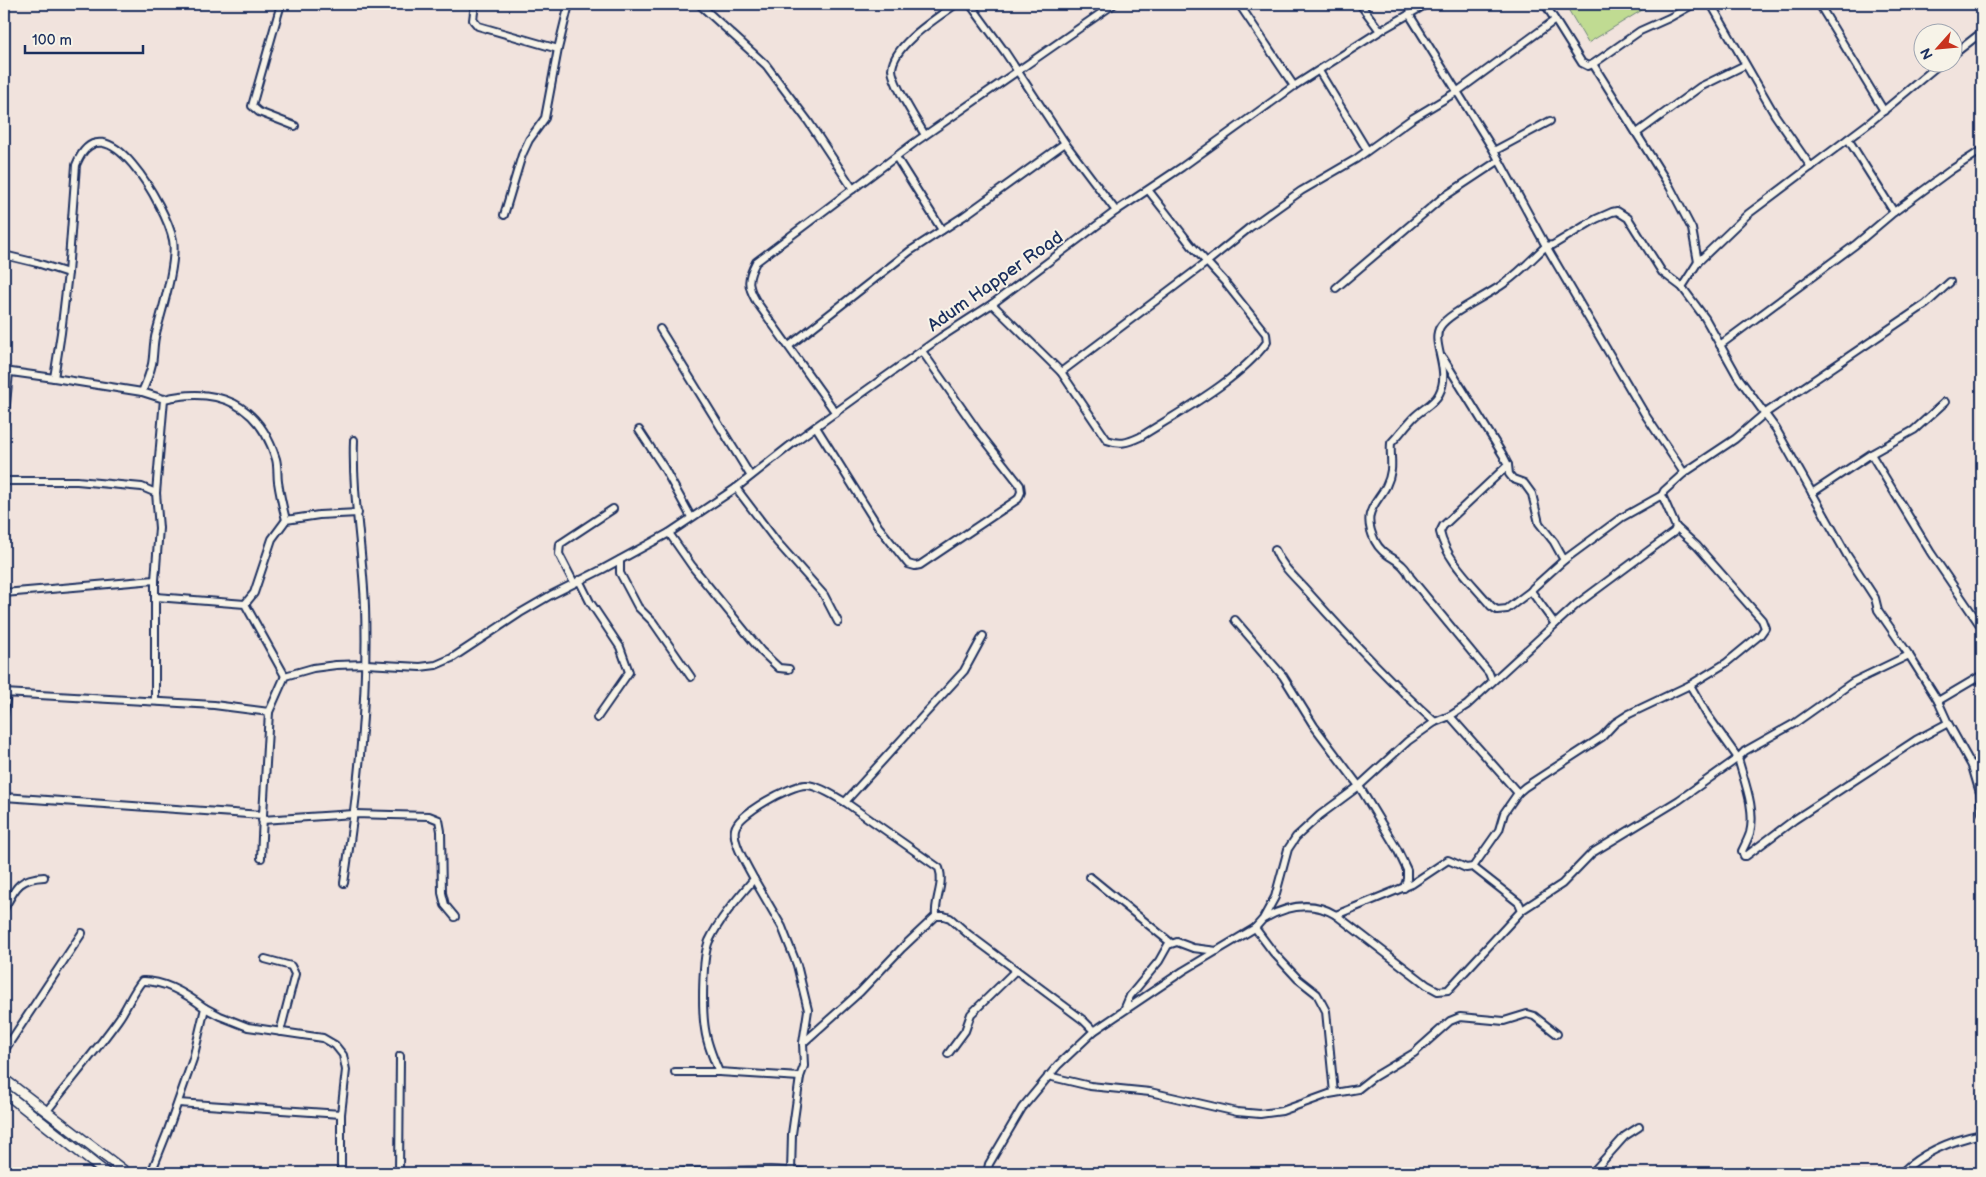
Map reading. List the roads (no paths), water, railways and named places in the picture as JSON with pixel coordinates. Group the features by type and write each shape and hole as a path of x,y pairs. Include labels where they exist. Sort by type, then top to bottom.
{"street":[{"path":"280,4 252,106 259,112 295,126"},
{"path":"475,4 473,20 478,26 558,49"},
{"path":"504,215 522,154 529,140 545,118 558,49 570,4"},
{"path":"700,4 766,65 808,121 853,189"},
{"path":"925,135 895,82 892,70 896,56 906,42 956,4"},
{"path":"970,4 1017,70 1065,143 1116,211"},
{"path":"836,413 749,288 749,274 756,262 925,135 1114,4"},
{"path":"1239,4 1294,86"},
{"path":"1360,4 1380,31"},
{"name":"Adum Happer Road","path":"285,676 313,668 366,664 420,667 436,665 452,658 520,613 669,533 736,488 750,475 816,427 941,337 992,304 1116,211 1149,190 1294,86 1380,31 1427,4"},
{"path":"1545,4 1582,63 1588,66 1640,31 1694,4"},
{"path":"1711,4 1775,115 1811,167"},
{"path":"1819,4 1884,111"},
{"path":"1409,14 1494,151 1546,246 1646,416 1684,473"},
{"path":"1061,372 1208,262 1239,235 1290,199 1458,91 1555,20"},
{"path":"1964,46 1982,32"},
{"path":"1593,64 1670,187 1692,229 1698,262"},
{"path":"1637,133 1700,87 1745,65"},
{"path":"1319,71 1367,150"},
{"path":"1682,288 1698,262 1748,214 1884,111 1930,72"},
{"path":"1494,151 1550,121"},
{"path":"1848,139 1894,212"},
{"path":"54,378 68,273 76,165 81,152 90,144 101,141 114,147 131,161 149,186 173,240 174,252 162,314 155,336 152,363 142,392"},
{"path":"789,346 890,266 1065,143"},
{"path":"1720,345 1855,246 1894,212 1951,170 1982,150"},
{"path":"896,157 942,230"},
{"path":"1336,288 1442,198 1498,161"},
{"path":"992,304 1061,372 1106,440 1115,443 1126,444 1170,418 1238,371 1258,354 1267,342 1266,334 1208,262 1191,245 1149,190"},
{"path":"1564,560 1554,542 1539,523 1532,494 1524,482 1514,479 1509,474 1508,465 1442,356 1437,334 1440,325 1506,282 1546,246 1553,245 1596,219 1612,212 1617,212 1628,218 1662,272 1682,288 1705,318 1738,377 1776,428 1846,554 1875,598 1878,610 1938,701 1972,766 1980,793 1982,814"},
{"path":"4,255 68,273"},
{"path":"1508,465 1443,526 1440,532 1446,548 1459,568 1497,610 1507,609 1531,591 1564,560 1621,518 1662,495 1684,473 1735,438 1764,414 1926,304 1950,282"},
{"path":"660,329 750,475"},
{"path":"816,427 878,526 908,564 920,565 1018,499 1021,492 1020,485 977,430 922,351"},
{"path":"1442,356 1443,380 1440,394 1431,404 1414,417 1392,443 1391,470 1385,490 1369,512 1369,522 1375,541 1381,551 1404,565 1410,577 1489,673 1492,681"},
{"path":"4,426 6,372 142,392 164,399 179,395 202,395 227,399 248,413 268,440 276,461 278,484 286,520 272,540 254,593 245,604"},
{"path":"155,701 155,580 159,528 156,493 164,399"},
{"path":"1812,493 1871,454 1914,430 1945,402"},
{"path":"639,430 664,468 691,517"},
{"path":"344,883 354,814 356,776 365,706 366,664 358,513 353,465 354,440"},
{"path":"1871,454 1931,553 1982,628"},
{"path":"4,481 77,481 142,487 156,493"},
{"path":"736,488 777,542 824,595 838,622"},
{"path":"1474,868 1499,830 1504,812 1518,793 1545,773 1602,737 1615,723 1629,714 1690,685 1726,663 1760,635 1765,628 1762,620 1704,553 1676,527 1662,495"},
{"path":"597,718 629,672 620,647 558,554 560,544 613,509"},
{"path":"286,520 358,513"},
{"path":"987,1173 989,1164 1022,1108 1048,1076 1094,1031 1183,971 1255,928 1263,919 1275,897 1288,849 1296,837 1320,815 1359,786 1382,764 1435,722 1450,716 1467,704 1577,604 1647,550 1670,536 1676,527"},
{"path":"669,533 692,566 761,651 779,668 790,669"},
{"path":"1275,550 1280,563 1333,620 1409,699 1435,722"},
{"path":"620,560 620,573 638,607 650,618 691,677"},
{"path":"4,593 155,580"},
{"path":"1531,591 1556,624"},
{"path":"156,597 245,604"},
{"path":"245,604 285,676 269,712 262,818 262,858"},
{"path":"1235,620 1283,676 1314,726 1359,786 1397,849 1406,870 1407,879 1404,888"},
{"path":"845,802 964,671 983,636"},
{"path":"1263,919 1297,905 1330,911 1427,985 1438,991 1448,990 1522,910 1562,884 1592,852 1679,800 1745,751 1794,723 1853,682 1909,655"},
{"path":"1938,701 1982,675"},
{"path":"1690,685 1706,713 1738,758 1751,810 1750,834 1742,851 1744,856 1794,820 1896,753 1948,723"},
{"path":"4,715 5,693 214,705 269,712"},
{"path":"1450,716 1518,793"},
{"path":"1972,766 1982,760"},
{"path":"791,1172 792,1134 800,1077 804,1066 803,1043 808,1010 797,965 782,927 754,879 735,840 737,823 756,807 773,797 795,788 806,785 823,790 845,802 939,868 941,880 935,908 936,916"},
{"path":"4,797 262,818 354,814 429,816 438,820 441,831 442,893 445,905 455,916"},
{"path":"1336,914 1404,888 1448,860 1466,868 1474,868 1519,903 1522,910"},
{"path":"4,910 15,887 30,878 44,877"},
{"path":"1090,877 1171,943"},
{"path":"719,1072 711,1054 704,1028 705,964 708,944 725,913 754,879"},
{"path":"803,1043 860,992 936,916 950,918 1094,1031"},
{"path":"1255,928 1273,952 1322,1001 1328,1020 1334,1093"},
{"path":"4,1051 82,932"},
{"path":"1123,1011 1130,996 1159,961 1165,949 1171,943 1177,942 1193,948 1217,952"},
{"path":"265,959 290,966 295,974 280,1032"},
{"path":"948,1054 965,1031 971,1014 1016,970"},
{"path":"46,1112 108,1034 142,981 152,981 191,997 205,1008 220,1016 248,1027 323,1038 335,1045 343,1055 346,1070 342,1114 341,1173"},
{"path":"151,1173 193,1059 205,1008"},
{"path":"1048,1076 1090,1086 1150,1092 1237,1112 1260,1114 1282,1111 1334,1093 1358,1089 1372,1078 1414,1053 1450,1021 1460,1018 1504,1020 1518,1016 1534,1016 1558,1034"},
{"path":"399,1173 400,1056"},
{"path":"675,1072 719,1072 800,1077"},
{"path":"4,1079 126,1173"},
{"path":"4,1092 106,1173"},
{"path":"178,1103 342,1114"},
{"path":"1592,1173 1625,1136 1639,1127"},
{"path":"1901,1173 1935,1149 1963,1138 1982,1134"},
{"path":"683,1173 802,1173"}]}
